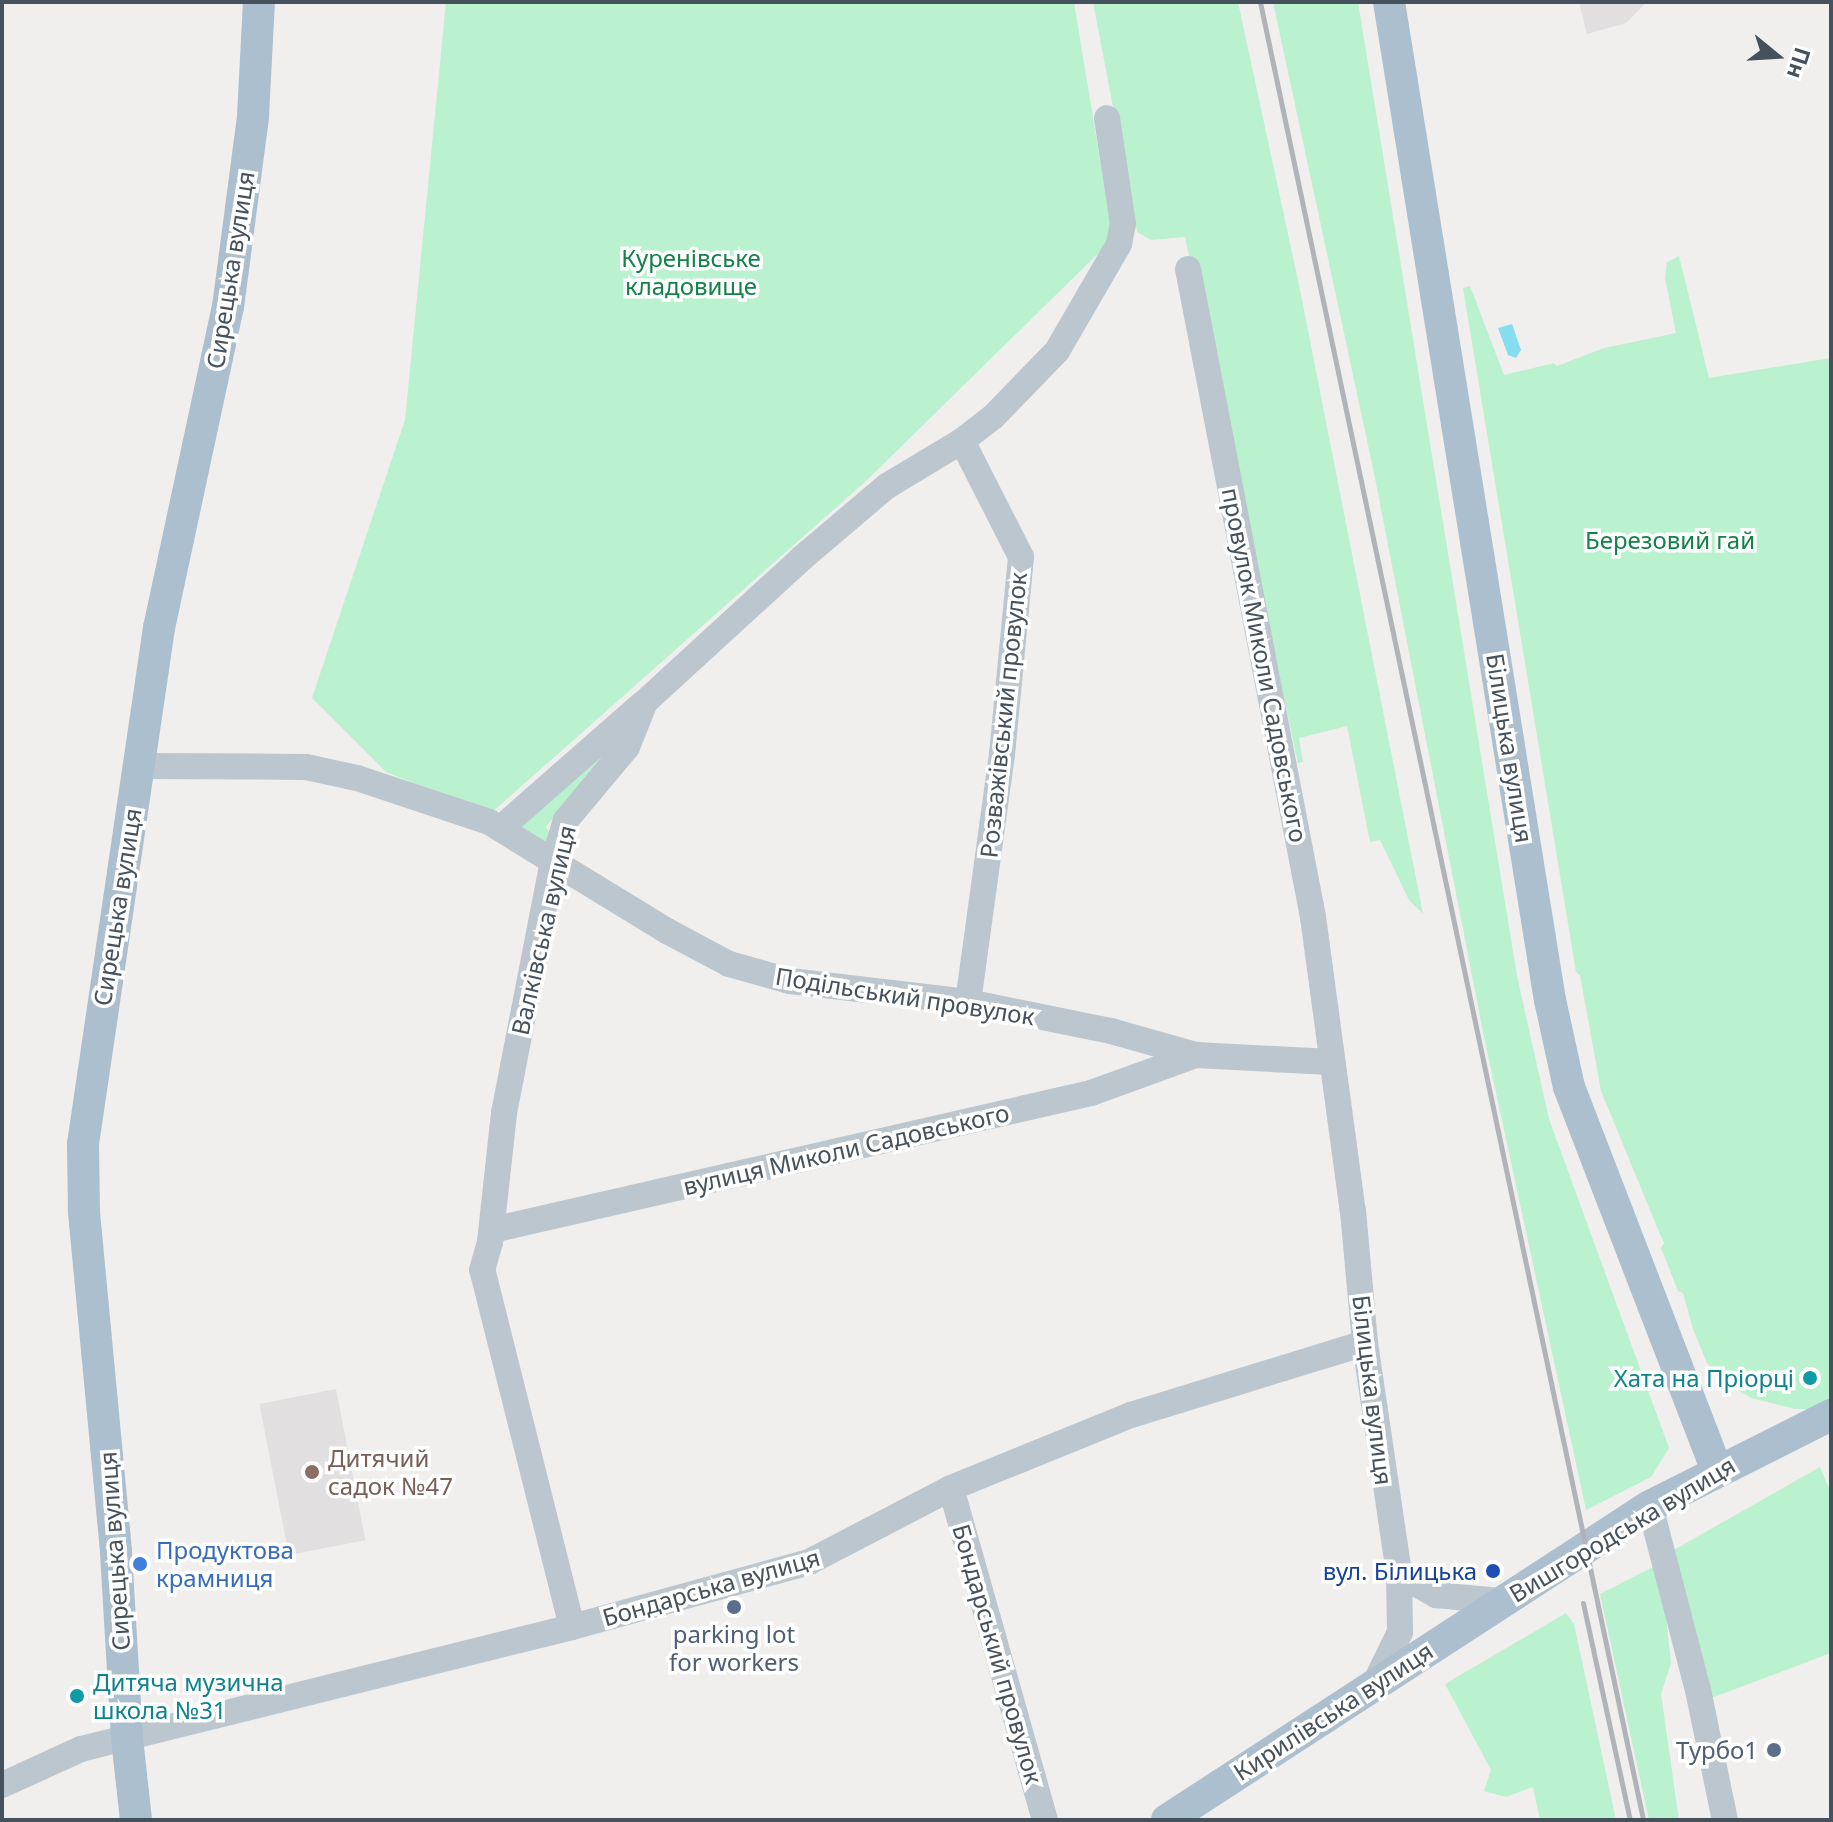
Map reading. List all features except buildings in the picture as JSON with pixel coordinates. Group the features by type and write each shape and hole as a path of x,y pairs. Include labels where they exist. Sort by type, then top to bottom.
{"main road":[{"name":"Сирецька вулиця","path":"136,1820 82,1162 110,944 159,628 228,307 253,116 259,2"},
{"name":"Білицька вулиця","path":"1389,2 1548,985 1569,1087 1717,1470"},
{"name":"Вишгородська вулиця","path":"1500,1601 1650,1506 1717,1470 1830,1419"},
{"name":"Кирилівська вулиця","path":"1167,1820 1500,1601"}],"street":[{"name":"Валківська вулиця","path":"572,1627 482,1270 492,1230 504,1113 553,862 569,812 627,747 645,702 802,558 887,486 962,441 993,417 1057,351 1119,244 1123,224 1107,118"},
{"name":"провулок Миколи Садовського","path":"1188,269 1313,917 1331,1062"},
{"name":"Розважівський провулок","path":"962,441 1021,557 1002,754 968,1002"},
{"path":"501,828 645,702"},
{"name":"Подільський провулок","path":"138,766 306,767 357,778 501,828 667,931 729,964 806,984 968,1002 1111,1031 1196,1055 1331,1062"},
{"name":"вулиця Миколи Садовського","path":"492,1230 1091,1093 1196,1055"},
{"name":"Білицька вулиця","path":"1331,1062 1353,1211 1365,1343 1399,1574 1400,1632 1374,1685"},
{"name":"Бондарська вулиця","path":"2,1785 81,1749 572,1627 809,1562 850,1544 951,1488 1131,1415 1365,1343"},
{"name":"Бондарський провулок","path":"951,1488 1045,1820"},
{"path":"1650,1506 1698,1690 1725,1820"},
{"path":"1399,1574 1436,1595 1500,1601"}],"shaded area":[{"path":"1579,2 1647,2 1626,23 1587,34"},
{"name":"Дитячий садок №47","path":"336,1389 365,1540 289,1555 259,1404"}],"green space":[{"name":"Куренівське кладовище","path":"446,2 1074,2 1113,239 866,481 490,814 386,772 312,698 405,420"},
{"path":"1093,2 1238,2 1299,285 1423,914 1409,900 1380,840 1370,842 1347,726 1299,738 1303,762 1298,763 1185,237 1151,240 1137,232"},
{"path":"1273,2 1358,2 1517,976 1549,1119 1669,1448 1651,1477 1586,1510 1484,1037 1374,473"},
{"name":"Березовий гай","path":"1679,256 1709,378 1831,358 1831,1400 1809,1409 1795,1409 1751,1398 1728,1384 1707,1363 1683,1293 1678,1291 1661,1248 1664,1243 1601,1091 1580,975 1576,972 1463,288 1470,286 1504,375 1554,363 1557,366 1604,348 1676,333 1665,278 1667,262"},
{"path":"619,732 605,758 546,827 554,841 549,849 517,823"},
{"path":"1820,1467 1831,1493 1831,1653 1706,1700 1672,1551"},
{"path":"1653,1567 1663,1590 1671,1663 1661,1694 1679,1820 1649,1820 1600,1594"},
{"path":"1566,1613 1574,1624 1616,1820 1540,1820 1533,1787 1506,1797 1484,1791 1491,1770 1445,1684"}],"water":[{"path":"1512,324 1521,350 1516,358 1508,355 1498,328"}],"railway":[{"path":"1260,2 1643,1820"},
{"path":"1583,1603 1630,1820"}],"place":[{"name":"Хата на Пріорці","path":"1810,1378"},
{"name":"Дитячий садок №47","path":"312,1472"},
{"name":"Продуктова крамниця","path":"140,1564"},
{"name":"вул. Білицька","path":"1493,1571"},
{"name":"parking lot for workers","path":"734,1607"},
{"name":"Дитяча музична школа №31","path":"77,1696"},
{"name":"Турбо1","path":"1774,1750"}]}
